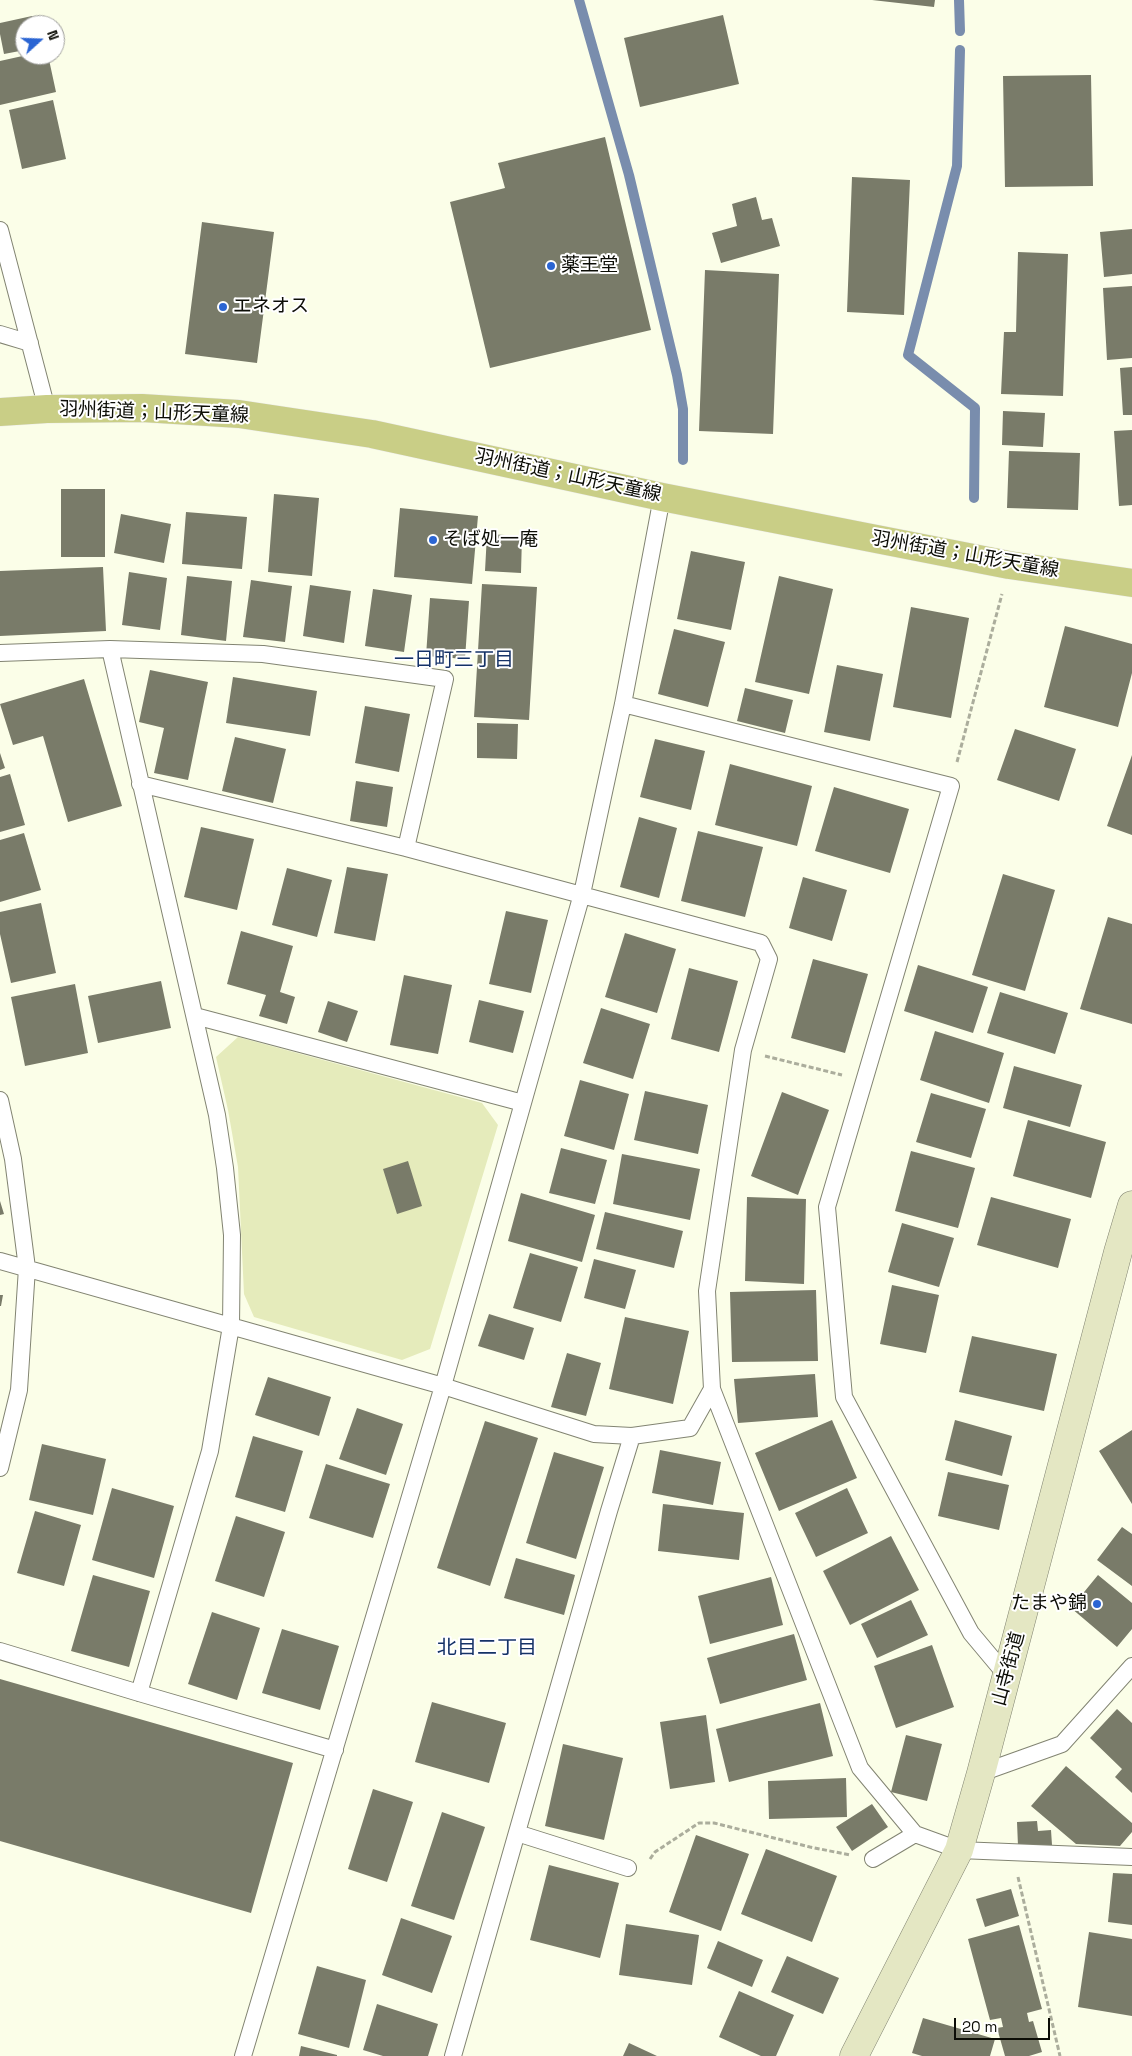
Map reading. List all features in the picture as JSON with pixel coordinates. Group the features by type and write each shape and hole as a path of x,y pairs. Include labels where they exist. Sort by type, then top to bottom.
{"main road":[{"name":"羽州街道；山形天童線","path":"0,412 47,409 142,408 240,414 372,434 662,496 1010,565 1132,583"},
{"name":"山寺街道","path":"854,2056 959,1850 1132,1205"}],"lane":[{"path":"0,230 47,409"},
{"path":"0,334 30,343"},
{"path":"243,2056 442,1386 582,894 623,704 662,496"},
{"path":"110,648 217,1115 232,1235 231,1326 210,1451 139,1693"},
{"path":"0,653 110,648 263,654 445,680 406,848"},
{"path":"623,704 951,786 827,1207 844,1397 971,1634 1007,1676"},
{"path":"140,784 406,848 761,943 769,959 743,1050 707,1291 712,1389 860,1768 915,1834 959,1850 1132,1857"},
{"path":"195,1016 522,1103"},
{"path":"0,1100 13,1159 27,1268 19,1390 0,1468"},
{"path":"0,1261 442,1386 594,1434 632,1436 690,1428 712,1389"},
{"path":"453,2056 608,1511 632,1436"},
{"path":"0,1651 335,1750"},
{"path":"981,1773 1062,1744 1132,1666"},
{"path":"517,1833 628,1868"},
{"path":"873,1859 915,1834"}],"path":[{"path":"951,786 1010,565"},
{"path":"743,1050 864,1081"},
{"path":"628,1868 644,1866 655,1852 699,1823 714,1823 810,1847 873,1859"},
{"path":"1012,1852 1060,2056"}],"green space":[{"path":"238,1037 482,1103 498,1125 430,1349 402,1360 254,1317 244,1294 238,1167 216,1057"}],"building":[{"path":"872,0 935,0 934,7"},
{"path":"723,15 739,84 640,107 624,38"},
{"path":"15,20 15,52 4,54 0,23"},
{"path":"15,58 15,65 50,65 56,92 0,105 0,61"},
{"path":"1091,75 1093,186 1005,187 1003,76"},
{"path":"53,100 66,159 22,169 9,110"},
{"name":"薬王堂","path":"605,137 651,330 490,368 450,202 505,188 498,163"},
{"path":"852,177 910,180 904,315 847,312"},
{"path":"756,197 762,220 772,218 780,246 721,263 712,233 737,226 732,204"},
{"path":"202,222 274,232 257,363 185,354"},
{"path":"1132,229 1132,274 1104,277 1100,232"},
{"path":"1018,252 1068,254 1063,396 1001,394 1004,332 1016,332"},
{"path":"705,270 779,274 773,434 699,431"},
{"path":"1132,286 1132,358 1107,360 1103,288"},
{"path":"1132,367 1132,415 1123,415 1120,368"},
{"path":"1003,411 1045,413 1043,447 1002,445"},
{"path":"1132,430 1132,505 1119,506 1114,431"},
{"path":"1009,451 1080,453 1078,510 1007,508"},
{"path":"61,489 105,489 105,557 61,557"},
{"path":"274,494 319,498 312,576 268,572"},
{"path":"400,508 478,516 472,584 394,577"},
{"path":"186,512 247,517 242,569 182,564"},
{"path":"121,514 171,524 164,563 114,553"},
{"path":"487,534 522,536 521,573 485,571"},
{"path":"691,551 745,562 731,630 677,619"},
{"path":"103,567 106,631 0,636 0,571"},
{"path":"129,572 167,578 160,630 122,625"},
{"path":"187,576 232,581 226,641 181,635"},
{"path":"779,576 833,589 809,694 755,682"},
{"path":"251,580 292,586 285,642 243,637"},
{"path":"482,584 537,587 529,720 474,717"},
{"path":"310,585 351,591 344,643 303,636"},
{"path":"373,589 412,595 404,652 365,646"},
{"path":"430,598 469,601 465,659 426,656"},
{"path":"911,607 969,618 951,718 893,707"},
{"path":"1065,626 1132,644 1132,673 1118,727 1044,707"},
{"path":"674,629 725,642 708,707 658,694"},
{"path":"837,665 883,674 870,741 824,732"},
{"path":"150,670 208,682 188,780 154,773 164,728 139,722"},
{"path":"233,677 317,691 310,736 226,723"},
{"path":"84,679 122,806 68,822 43,736 13,745 0,704"},
{"path":"745,688 793,700 785,733 737,721"},
{"path":"365,706 410,714 399,772 355,763"},
{"path":"477,723 518,724 517,759 477,758"},
{"path":"1015,729 1076,749 1059,801 997,780"},
{"path":"235,737 286,749 273,803 222,791"},
{"path":"655,739 705,751 691,810 640,797"},
{"path":"0,753 5,768 0,770"},
{"path":"1132,755 1132,835 1107,826"},
{"path":"730,764 812,786 797,846 715,825"},
{"path":"10,774 25,825 0,832 0,777"},
{"path":"356,781 393,787 387,827 350,821"},
{"path":"834,787 909,809 890,873 815,851"},
{"path":"639,817 677,828 659,898 620,887"},
{"path":"201,827 254,839 237,910 184,897"},
{"path":"698,831 763,847 745,917 681,901"},
{"path":"24,833 41,890 0,902 0,840"},
{"path":"347,867 388,874 375,941 334,933"},
{"path":"287,868 332,880 317,937 272,925"},
{"path":"1003,874 1055,890 1025,991 972,975"},
{"path":"803,877 847,890 832,941 789,928"},
{"path":"41,903 56,973 11,983 0,934 0,912"},
{"path":"506,911 548,920 531,993 489,984"},
{"path":"1108,917 1132,924 1132,1024 1080,1009"},
{"path":"241,931 293,946 280,992 295,997 287,1024 259,1016 266,995 227,984"},
{"path":"625,933 676,949 657,1013 605,997"},
{"path":"813,959 868,974 845,1053 791,1038"},
{"path":"918,965 988,987 973,1033 904,1011"},
{"path":"689,968 738,981 719,1052 671,1039"},
{"path":"404,975 452,985 438,1054 390,1045"},
{"path":"161,981 171,1028 98,1043 88,996"},
{"path":"75,984 88,1053 25,1066 11,997"},
{"path":"1000,992 1068,1013 1055,1054 987,1033"},
{"path":"479,1000 524,1011 513,1053 469,1042"},
{"path":"328,1001 358,1011 347,1042 318,1032"},
{"path":"601,1008 650,1024 633,1079 583,1063"},
{"path":"935,1031 1004,1053 989,1103 920,1080"},
{"path":"1014,1066 1082,1085 1070,1127 1003,1108"},
{"path":"580,1080 629,1094 614,1150 564,1136"},
{"path":"645,1091 708,1105 698,1154 634,1140"},
{"path":"782,1092 829,1110 798,1195 751,1176"},
{"path":"931,1093 986,1109 971,1158 916,1142"},
{"path":"1028,1120 1106,1142 1091,1198 1013,1176"},
{"path":"561,1148 607,1160 595,1204 549,1193"},
{"path":"911,1151 975,1168 958,1228 895,1211"},
{"path":"622,1154 700,1169 690,1220 613,1204"},
{"path":"408,1161 422,1206 397,1214 383,1169"},
{"path":"521,1193 595,1215 582,1262 508,1241"},
{"path":"747,1197 806,1199 804,1284 745,1281"},
{"path":"991,1197 1071,1219 1058,1268 977,1245"},
{"path":"0,1201 4,1214 0,1215"},
{"path":"605,1212 683,1231 674,1268 596,1249"},
{"path":"902,1223 954,1238 939,1287 888,1272"},
{"path":"530,1253 578,1267 561,1322 513,1308"},
{"path":"594,1259 636,1270 625,1309 584,1298"},
{"path":"892,1285 939,1295 926,1353 880,1344"},
{"path":"816,1290 818,1361 732,1362 730,1292"},
{"path":"0,1295 3,1295 1,1306 0,1306"},
{"path":"489,1314 534,1328 524,1360 478,1346"},
{"path":"625,1317 689,1331 673,1404 609,1389"},
{"path":"972,1336 1057,1354 1044,1411 959,1392"},
{"path":"567,1353 601,1363 586,1416 551,1407"},
{"path":"815,1374 818,1417 738,1423 734,1379"},
{"path":"268,1377 331,1397 319,1436 255,1415"},
{"path":"357,1408 403,1424 386,1475 339,1459"},
{"path":"832,1420 857,1478 779,1511 755,1453"},
{"path":"955,1420 1012,1436 1002,1476 945,1460"},
{"path":"485,1421 538,1438 490,1586 437,1568"},
{"path":"1132,1430 1132,1504 1099,1451"},
{"path":"253,1436 303,1451 285,1512 235,1497"},
{"path":"42,1444 106,1459 93,1515 29,1500"},
{"path":"660,1450 721,1462 713,1505 652,1493"},
{"path":"554,1452 604,1467 576,1559 526,1543"},
{"path":"326,1464 390,1484 373,1538 309,1518"},
{"path":"948,1472 1009,1485 999,1530 938,1516"},
{"path":"112,1488 174,1506 154,1578 92,1560"},
{"path":"847,1488 868,1533 816,1557 795,1513"},
{"path":"663,1504 744,1513 739,1560 658,1551"},
{"path":"35,1511 81,1525 64,1586 17,1573"},
{"path":"236,1516 285,1532 264,1597 215,1581"},
{"path":"1122,1527 1132,1534 1132,1586 1097,1560"},
{"path":"891,1536 919,1590 850,1625 823,1571"},
{"path":"516,1558 575,1575 564,1615 504,1598"},
{"path":"93,1575 150,1591 129,1667 71,1651"},
{"path":"1098,1575 1132,1603 1132,1629 1117,1647 1071,1608"},
{"path":"771,1577 783,1625 710,1644 698,1596"},
{"path":"911,1600 928,1635 877,1658 861,1624"},
{"path":"212,1612 260,1628 237,1700 188,1684"},
{"path":"282,1629 339,1646 320,1710 262,1693"},
{"path":"794,1634 807,1680 720,1704 707,1658"},
{"path":"932,1645 954,1707 896,1728 874,1666"},
{"path":"0,1679 293,1763 251,1913 0,1841"},
{"path":"432,1702 506,1723 489,1783 415,1762"},
{"path":"820,1703 833,1756 729,1782 716,1729"},
{"path":"1117,1709 1132,1723 1132,1793 1115,1777 1122,1769 1090,1738"},
{"path":"706,1715 715,1782 670,1789 660,1722"},
{"path":"906,1735 942,1744 927,1801 891,1792"},
{"path":"563,1744 623,1758 604,1840 545,1826"},
{"path":"1066,1766 1132,1823 1132,1832 1120,1846 1076,1844 1031,1806"},
{"path":"846,1778 847,1817 769,1819 768,1781"},
{"path":"373,1789 413,1802 387,1882 348,1869"},
{"path":"872,1804 888,1827 852,1851 836,1827"},
{"path":"442,1812 485,1827 454,1920 411,1906"},
{"path":"1037,1821 1038,1831 1051,1830 1052,1845 1018,1846 1017,1822"},
{"path":"696,1835 749,1854 721,1931 669,1912"},
{"path":"766,1849 837,1876 812,1942 741,1914"},
{"path":"549,1865 619,1883 600,1958 530,1940"},
{"path":"1113,1873 1132,1874 1132,1925 1108,1922"},
{"path":"1011,1889 1019,1916 985,1927 976,1899"},
{"path":"401,1918 452,1936 432,1993 382,1975"},
{"path":"626,1924 699,1935 692,1985 619,1975"},
{"path":"1019,1925 1042,2009 1027,2013 1029,2022 1033,2021 1042,2052 1029,2056 1005,2056 997,2028 1003,2027 1001,2018 990,2020 968,1939"},
{"path":"1089,1932 1132,1939 1132,2016 1078,2007"},
{"path":"718,1941 763,1960 752,1987 707,1968"},
{"path":"787,1956 839,1978 823,2014 771,1992"},
{"path":"317,1966 366,1980 349,2048 298,2034"},
{"path":"739,1991 794,2015 776,2056 761,2056 719,2037"},
{"path":"377,2004 438,2024 428,2056 383,2056 363,2050"},
{"path":"923,2018 995,2039 990,2056 922,2056 912,2053"},
{"path":"629,2043 657,2056 623,2056"},
{"path":"301,2046 337,2055 337,2056 299,2056"}],"waterway":[{"path":"579,0 629,175 677,375 683,409 683,460"},
{"path":"959,0 960,31"},
{"path":"960,50 957,166 908,355 975,408 974,498"}],"place":[{"name":"薬王堂","path":"551,266"},
{"name":"エネオス","path":"223,307"},
{"name":"そば処一庵","path":"433,540"},
{"name":"たまや錦","path":"1097,1604"}],"district":[{"name":"一日町三丁目","path":"454,661"},
{"name":"北目二丁目","path":"487,1649"}]}
